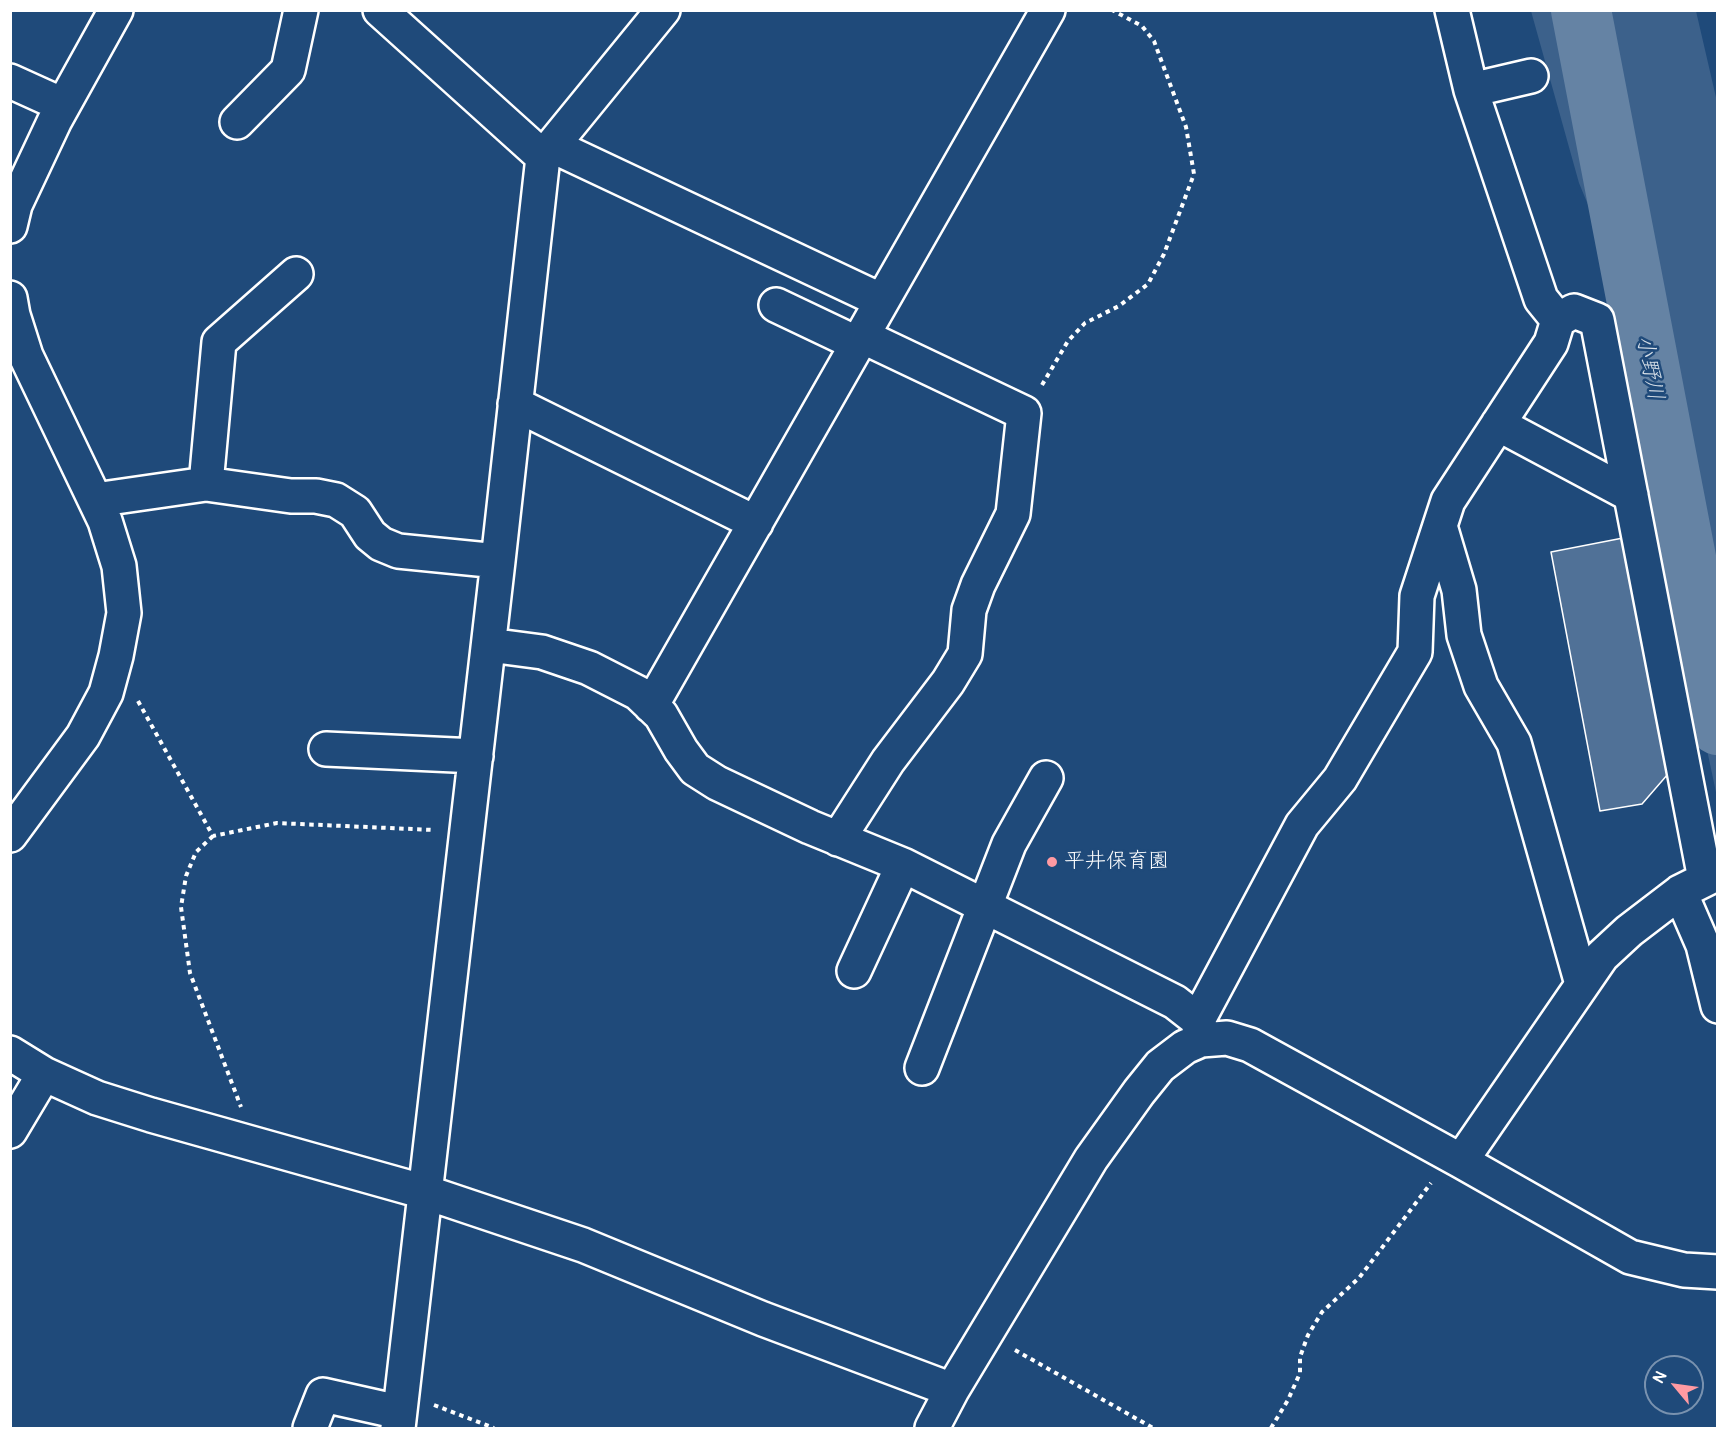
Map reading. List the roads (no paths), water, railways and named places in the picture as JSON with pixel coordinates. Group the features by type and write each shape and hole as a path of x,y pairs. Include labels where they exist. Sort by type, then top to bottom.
{"street":[{"path":"10,226 15,205 63,105 116,10"},
{"path":"237,122 288,70 301,10"},
{"path":"380,10 548,152 882,302"},
{"path":"310,1428 323,1395 400,1411 515,404 548,152 663,10"},
{"path":"651,705 1048,10"},
{"path":"1452,10 1471,90 1541,299 1558,320"},
{"path":"1471,90 1531,76"},
{"path":"10,81 63,105"},
{"path":"206,483 219,342 296,274"},
{"path":"10,298 26,356 105,520 119,566 124,613 106,693 83,736 10,835"},
{"path":"776,305 1024,413 1014,514 969,610 965,654 948,682 888,760 838,839"},
{"path":"932,1428 952,1390 1091,1159 1160,1066 1185,1047 1199,1030 1302,825 1340,779 1415,652 1417,596 1448,501 1551,343 1558,320 1574,311 1597,320 1705,879 1703,945 1718,1006"},
{"path":"515,404 756,523"},
{"path":"1498,424 1631,495"},
{"path":"95,500 206,483 291,496 316,496 336,500 355,512 370,535 381,544 398,551 498,561"},
{"path":"1440,526 1459,590 1464,635 1481,686 1514,743 1582,984"},
{"path":"489,645 542,652 589,668 638,693 661,714 681,750 695,769 717,783 838,839 903,865 1175,1002 1199,1030 1250,1045 1630,1257 1684,1270 1718,1272"},
{"path":"326,749 476,756"},
{"path":"922,1068 1009,844 1046,778"},
{"path":"854,971 903,865"},
{"path":"1456,1159 1602,956 1629,931 1705,879"},
{"path":"10,1053 44,1074 97,1098 425,1192 583,1245 763,1319 952,1390"},
{"path":"10,1131 44,1074"}],"waterway":[{"name":"小野川","path":"1581,10 1718,725"}],"place":[{"name":"平井保育園","path":"1052,862"}]}
